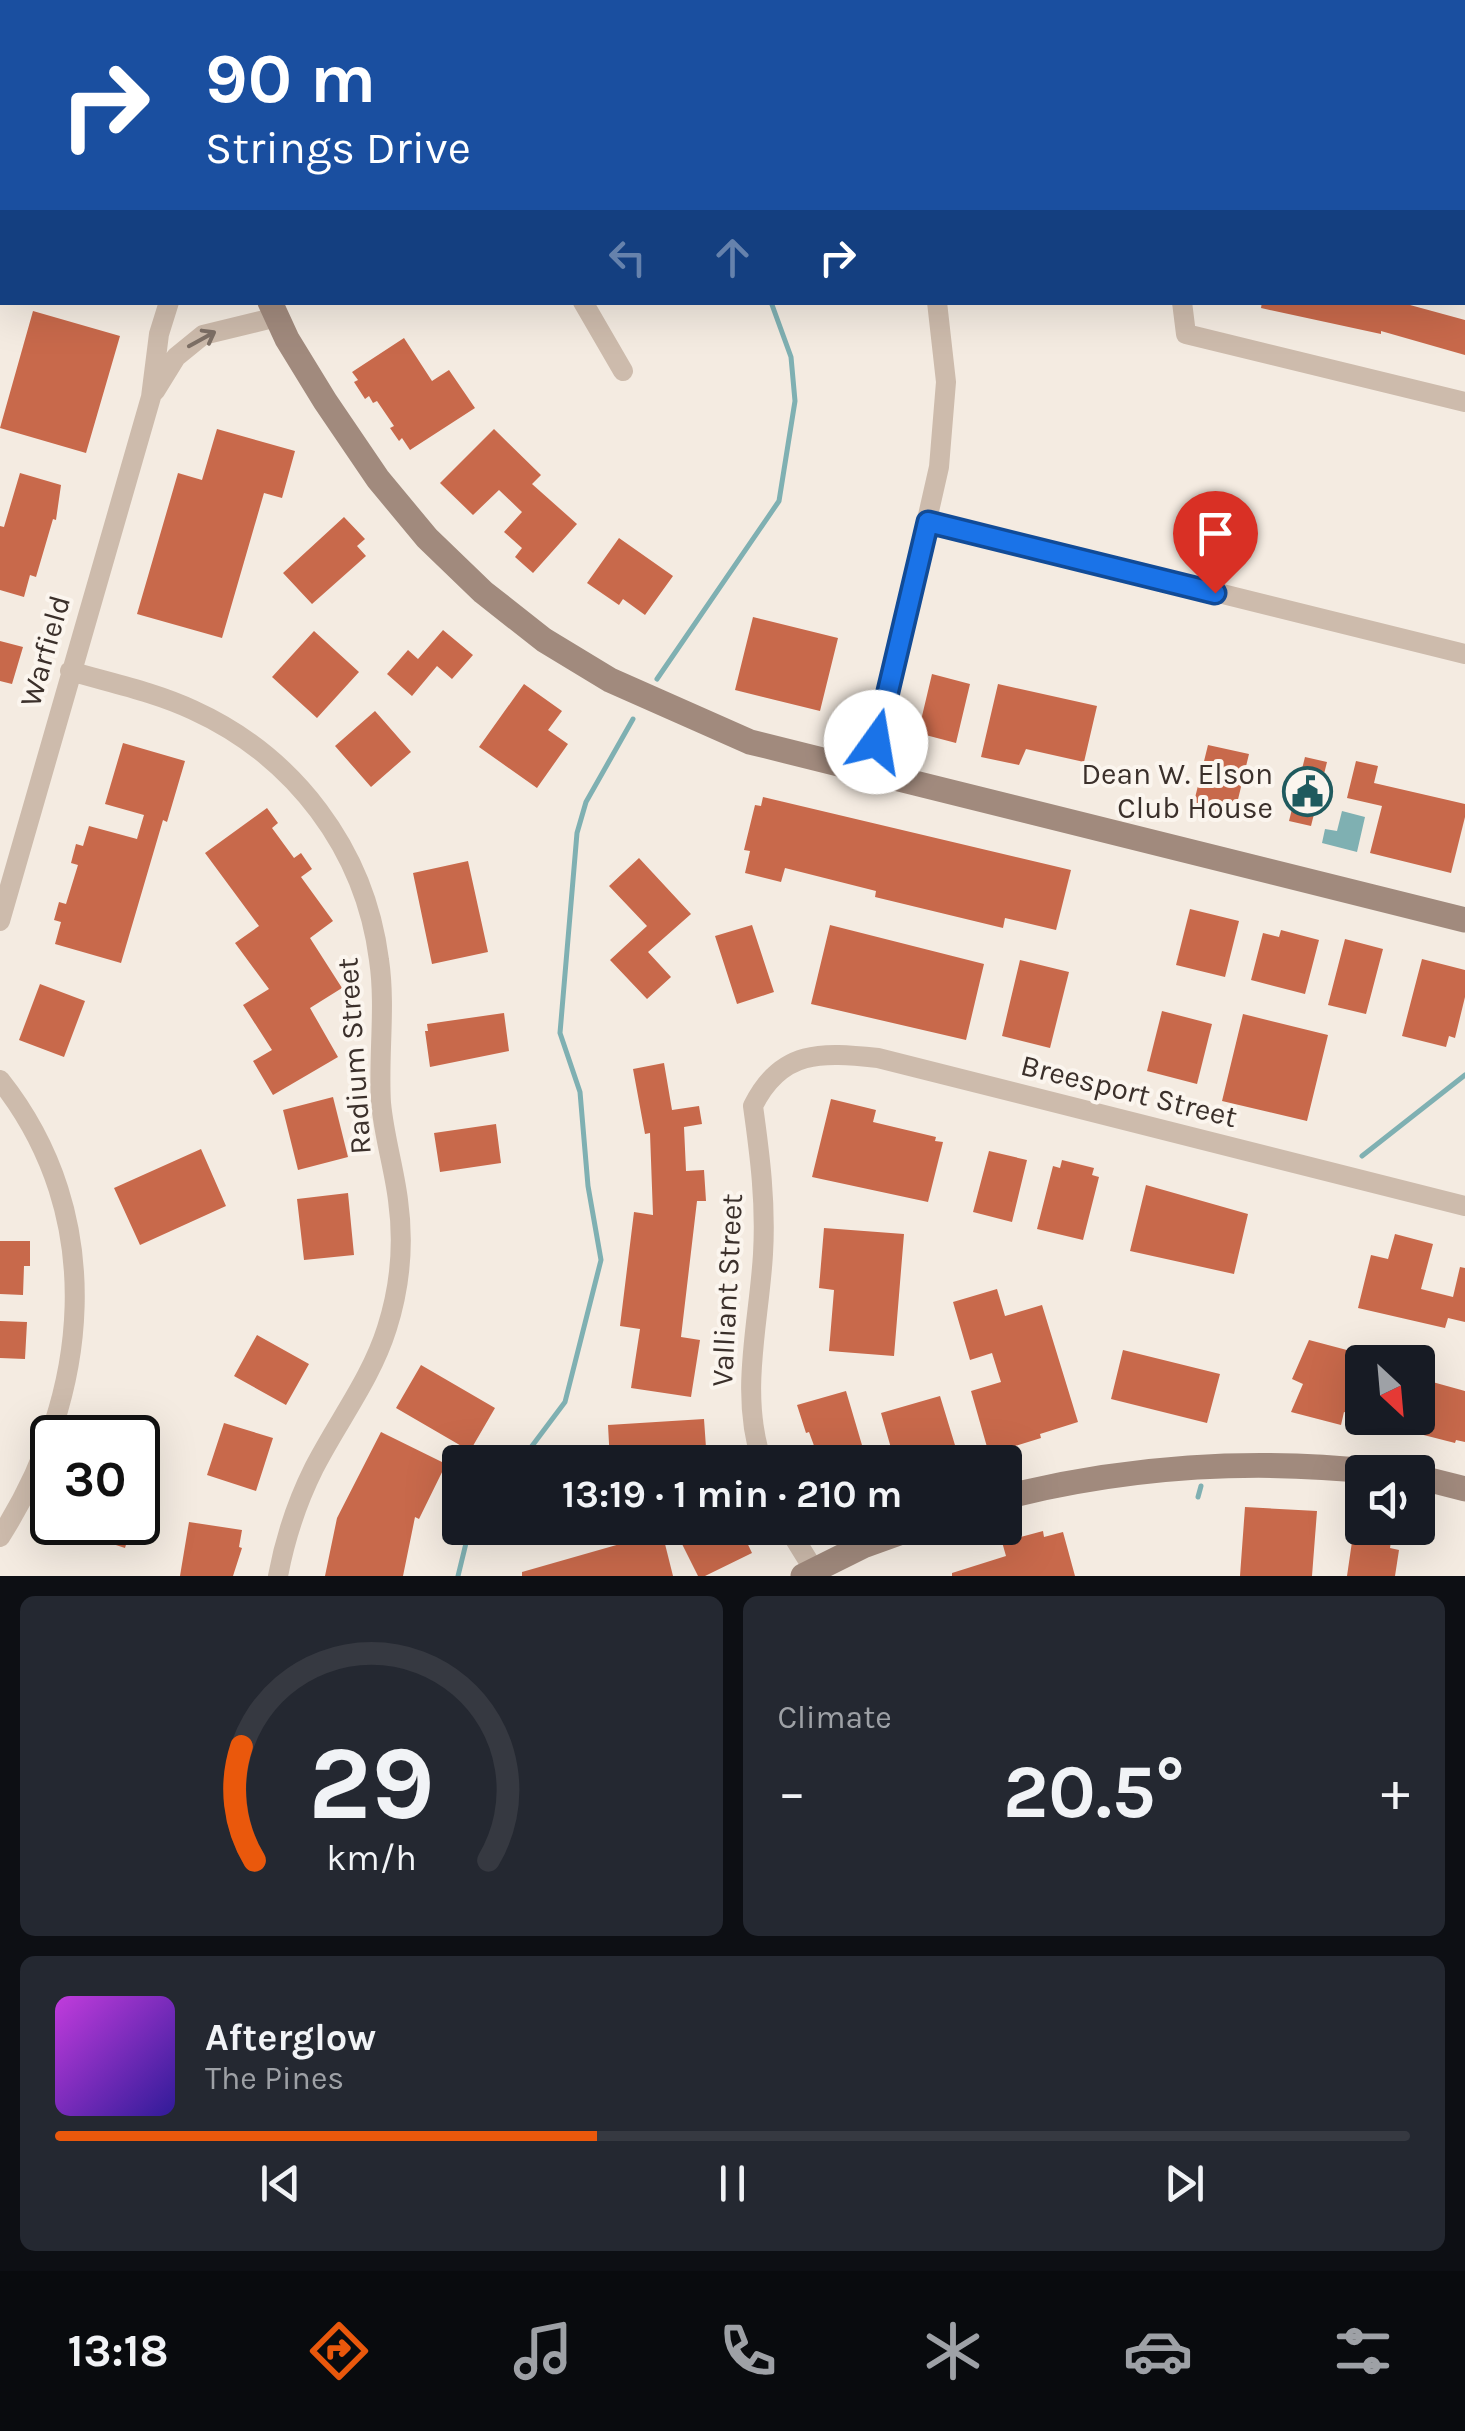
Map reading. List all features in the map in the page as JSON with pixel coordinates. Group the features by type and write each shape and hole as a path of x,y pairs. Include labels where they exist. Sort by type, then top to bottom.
{"street":[{"name":"Warfield","path":"0,922 151,397 159,334 168,305"},
{"path":"585,305 623,370"},
{"path":"870,771 939,468 945,408 943,336 938,305"},
{"path":"1182,305 1186,334 1465,402"},
{"name":"Warfield","path":"151,397 176,356 203,335 273,310"},
{"path":"273,310 325,400 378,480 428,538 483,592 544,640 610,680 750,742 1465,920"},
{"path":"928,522 1465,654"},
{"name":"Radium Street","path":"70,671 190,708 248,740 274,760 308,796 337,836 359,881 374,928 382,994 382,1118 401,1232 396,1295 378,1356 313,1470 295,1512 278,1576"},
{"name":"Breesport Street","path":"779,1069 807,1056 878,1058 1465,1206"},
{"name":"Valliant Street","path":"759,1445 750,1398 750,1366 763,1255 764,1190 753,1106 779,1069"},
{"path":"0,1080 33,1126 58,1180 74,1249 75,1292 70,1357 52,1432 34,1476 0,1536"},
{"path":"1022,1493 1156,1470 1241,1467 1345,1471"},
{"path":"1435,1482 1465,1489"},
{"path":"796,1545 808,1573 873,1545"}],"water":[{"path":"1342,811 1365,817 1357,852 1322,843 1325,829 1337,831"}],"building":[{"path":"1410,305 1465,320 1465,355 1381,331 1261,308"},
{"path":"33,311 120,336 86,453 0,428"},
{"path":"404,338 432,381 449,370 475,408 410,450 390,428 394,426 377,401 373,403 369,396 365,399 352,372"},
{"path":"217,429 295,451 282,498 264,493 222,638 137,614 178,473 202,480"},
{"path":"494,429 541,475 532,484 577,524 533,573 515,557 522,548 504,532 522,512 499,490 473,515 440,483"},
{"path":"20,473 61,485 56,520 53,519 36,577 30,575 24,597 0,590 0,526 4,527"},
{"path":"344,517 365,539 357,546 366,556 312,604 283,573"},
{"path":"619,538 673,576 645,615 623,599 619,605 587,583"},
{"path":"753,617 838,638 820,711 735,690"},
{"path":"443,630 473,655 452,679 437,666 412,696 387,674 408,650 418,659"},
{"path":"314,631 359,672 317,718 272,677"},
{"path":"0,641 23,647 12,684 0,681"},
{"path":"932,674 970,684 956,743 918,733"},
{"path":"524,684 562,711 548,730 568,744 537,788 479,747"},
{"path":"998,684 1097,706 1084,762 1026,749 1019,765 981,757"},
{"path":"375,711 411,752 371,787 335,746"},
{"path":"123,743 185,761 167,822 163,820 121,963 55,944 61,922 54,920 59,902 66,904 78,865 71,863 76,844 83,846 89,826 137,839 144,815 105,804"},
{"path":"1208,745 1249,754 1233,820 1192,810"},
{"name":"Dean W. Elson Club House","path":"1305,757 1327,762 1311,826 1289,821"},
{"path":"1356,761 1378,766 1374,783 1465,804 1451,873 1370,853 1382,806 1347,798"},
{"path":"763,797 1071,870 1056,930 1005,918 1003,928 875,897 876,891 785,868 781,882 745,873 750,851 744,850 755,805 761,806"},
{"path":"267,808 278,823 272,828 294,858 301,853 312,869 301,877 333,921 310,938 342,988 310,1008 338,1057 273,1095 253,1061 272,1050 243,1005 269,989 235,943 259,926 205,853"},
{"path":"639,858 691,914 648,952 671,977 647,999 610,960 647,926 609,886"},
{"path":"468,861 488,952 432,964 413,873"},
{"path":"1190,909 1239,921 1225,977 1176,965"},
{"path":"752,925 774,992 737,1004 715,936"},
{"path":"830,925 984,964 966,1040 811,1004"},
{"path":"1281,930 1319,940 1305,994 1251,980 1263,933 1279,937"},
{"path":"1345,939 1383,949 1366,1014 1328,1005"},
{"path":"1422,959 1465,970 1465,997 1455,1038 1449,1036 1446,1047 1402,1036"},
{"path":"1020,960 1069,972 1050,1048 1002,1036"},
{"path":"40,984 85,1001 64,1057 19,1040"},
{"path":"1162,1011 1212,1024 1197,1084 1147,1071"},
{"path":"504,1013 509,1051 430,1067 427,1024"},
{"path":"1243,1014 1328,1035 1307,1121 1222,1101"},
{"path":"664,1063 672,1110 699,1106 702,1124 684,1127 686,1171 704,1170 706,1201 697,1201 681,1337 700,1340 691,1397 631,1388 640,1329 620,1326 634,1212 653,1215 650,1133 645,1134 633,1069"},
{"path":"333,1097 348,1157 298,1170 283,1110"},
{"path":"831,1099 876,1110 873,1122 943,1142 928,1202 812,1177"},
{"path":"496,1124 501,1163 440,1172 434,1133"},
{"path":"201,1149 226,1206 140,1245 114,1188"},
{"path":"989,1151 1027,1160 1012,1222 973,1212"},
{"path":"1062,1160 1094,1168 1092,1175 1099,1177 1083,1240 1037,1229 1053,1166 1060,1168"},
{"path":"1146,1185 1248,1214 1234,1274 1130,1251"},
{"path":"348,1193 354,1255 304,1260 297,1199"},
{"path":"824,1228 904,1234 894,1356 829,1351 834,1290 819,1288"},
{"path":"1395,1234 1433,1244 1421,1289 1453,1297 1460,1267 1465,1268 1465,1322 1448,1318 1445,1328 1358,1308 1371,1255 1388,1259"},
{"path":"0,1241 30,1241 30,1266 24,1266 23,1295 0,1294"},
{"path":"997,1289 1005,1316 1042,1305 1078,1422 1018,1445 986,1445 971,1391 1001,1382 992,1353 970,1360 953,1302"},
{"path":"0,1321 27,1322 25,1359 0,1358"},
{"path":"257,1335 309,1364 286,1405 234,1376"},
{"path":"1309,1340 1345,1350 1345,1412 1341,1425 1291,1412 1303,1384 1292,1379"},
{"path":"1123,1350 1220,1374 1207,1423 1111,1399"},
{"path":"421,1365 495,1408 473,1445 460,1445 396,1408"},
{"path":"1435,1383 1465,1391 1465,1442 1424,1435 1435,1435"},
{"path":"846,1391 862,1445 814,1445 797,1405"},
{"path":"940,1396 955,1445 890,1445 881,1413"},
{"path":"704,1419 706,1445 609,1445 608,1425"},
{"path":"224,1423 273,1438 256,1491 207,1475"},
{"path":"381,1432 442,1462 442,1472 419,1519 415,1517 403,1576 325,1576 337,1518"},
{"path":"1245,1507 1317,1511 1312,1576 1240,1576"},
{"path":"189,1522 242,1530 242,1548 233,1576 180,1576"},
{"path":"1043,1531 1044,1537 1063,1532 1075,1576 952,1576 1006,1556 1003,1545 1022,1545 1022,1537"},
{"path":"616,1545 665,1545 673,1576 522,1576 522,1572"},
{"path":"682,1545 748,1545 752,1553 698,1576"},
{"path":"1352,1545 1390,1545 1399,1550 1395,1576 1347,1576"}],"waterway":[{"path":"657,679 779,501 795,401 791,357 772,305"},
{"path":"533,1445 565,1402 601,1260 588,1186 580,1092 560,1033 577,833 586,802 633,719"},
{"path":"1362,1156 1465,1075"},
{"path":"1198,1497 1201,1486"},
{"path":"458,1576 466,1545"}],"place":[{"name":"Dean W. Elson Club House","path":"1308,791"}],"route":[{"path":"876,742 928,522 1215,593"}]}
